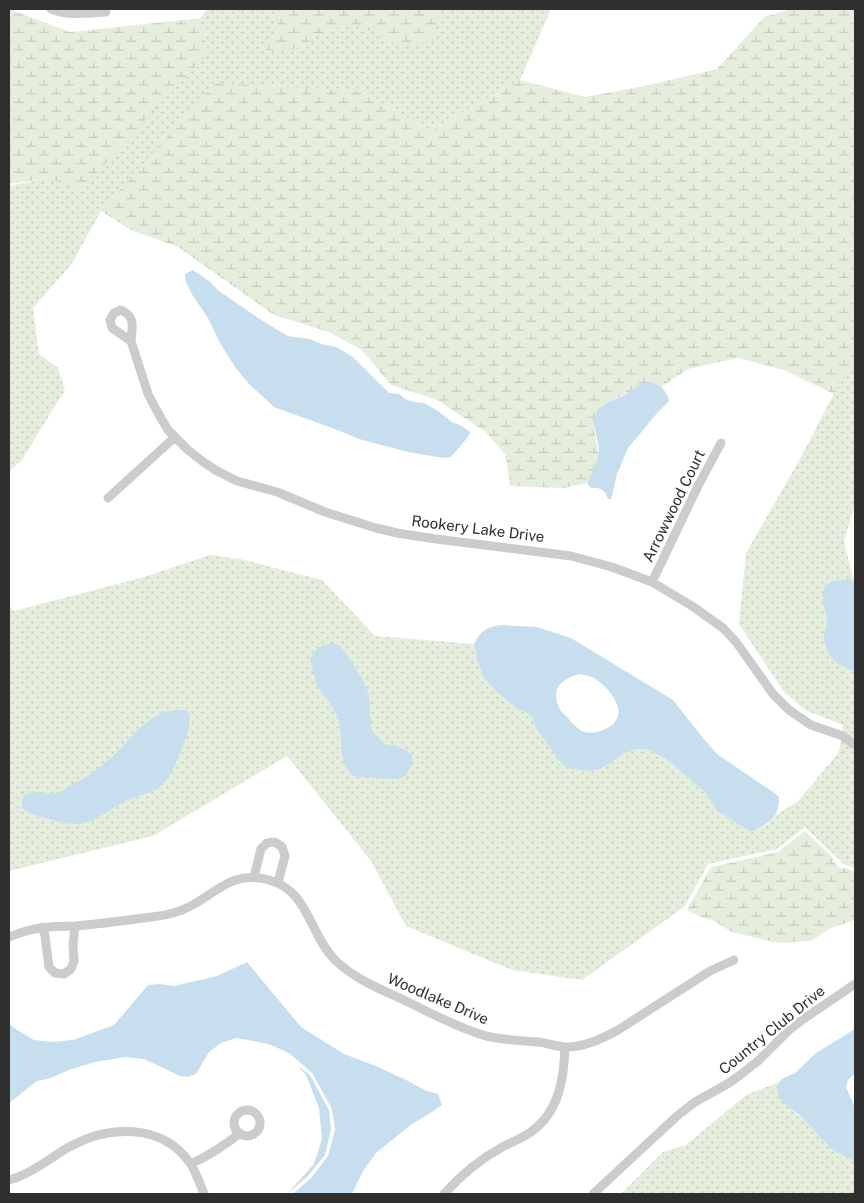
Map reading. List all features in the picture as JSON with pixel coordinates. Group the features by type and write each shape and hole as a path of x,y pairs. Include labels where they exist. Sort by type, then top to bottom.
{"street":[{"path":"51,9 72,14 106,12"},
{"name":"Rookery Lake Drive","path":"131,341 152,404 174,437 202,461 228,476 277,492 349,520 397,533 571,556 616,568 652,582 692,606 723,628 743,651 773,694 789,710 811,724 843,736 855,745"},
{"path":"108,498 174,437"},
{"name":"Arrowwood Court","path":"652,582 721,442"},
{"name":"Rookery Lake Drive","path":"843,736 855,736"},
{"path":"254,877 261,849 267,843 275,842 282,847 285,856 278,882"},
{"name":"Woodlake Drive","path":"9,937 42,927 126,921 174,913 191,906 230,881 254,877 278,882 287,888 299,900 321,941 333,958 348,971 364,981 430,1013 483,1035 565,1047 578,1046 603,1039 710,971 734,960"},
{"path":"42,927 50,967 56,973 64,974 71,969 74,961 75,926"},
{"name":"Country Club Drive","path":"593,1194 677,1116 695,1102 740,1076 788,1031 855,984"},
{"path":"444,1194 472,1168 495,1152 531,1132 546,1117 557,1099 560,1089 564,1069 565,1047"},
{"path":"9,1180 25,1174 80,1141 100,1134 119,1131 145,1132 161,1138 177,1149 191,1164 204,1194"},
{"path":"191,1164 223,1147 240,1133"}],"green space":[{"path":"9,9 70,32 201,18 208,53 80,191 49,178 9,184"},
{"path":"206,9 551,9 520,80 430,131 361,91 101,211 71,265 33,308 39,354 58,368 65,390 21,461 9,472 9,186 49,178 208,53 201,18"},
{"path":"275,9 441,9 432,36 425,42 416,45 400,45 371,31 352,25 328,31 305,45 294,49 280,51 266,50 278,27"},
{"path":"791,9 855,9 855,361 848,367 834,394 784,370 738,358 688,369 661,387 652,382 647,383 607,403 596,413 594,425 598,459 587,483 564,488 510,486 506,456 486,432 437,400 391,385 362,350 329,332 274,315 178,247 131,230 101,211 215,83 361,91 430,131 520,80 585,97 649,85 717,69 764,17"},
{"path":"855,361 855,504 844,542 855,585 855,868 845,865 805,827 777,849 708,864 684,907 582,980 512,970 406,926 371,861 287,756 153,836 9,871 9,605 14,611 144,577 210,555 240,559 322,580 375,636 474,644 477,660 508,701 515,707 525,711 532,717 536,728 591,771 602,767 623,754 637,749 648,750 665,758 705,792 717,811 751,832 768,824 776,815 798,801 839,752 843,725 805,710 784,692 739,624 746,553 800,459 848,367"},
{"path":"805,831 833,858 833,861 841,869 845,868 855,872 855,918 852,921 831,928 811,941 778,943 732,932 712,920 687,910 711,867 778,852"},
{"path":"779,1082 777,1090 794,1112 804,1119 832,1150 855,1161 855,1194 621,1194 663,1152 686,1145 746,1095"}],"water":[{"path":"193,270 219,291 288,336 310,339 321,344 336,347 353,357 389,393 399,394 413,402 424,403 470,432 468,437 451,457 443,458 408,452 359,439 274,407 249,384 235,367 220,343 208,318 186,282 185,274"},
{"path":"651,382 663,388 669,401 628,448 617,474 611,499 608,499 602,490 591,488 587,483 597,461 599,449 593,420 598,409 625,395 642,383"},
{"path":"850,579 855,585 855,672 832,658 824,638 827,618 823,591 827,585 833,582"},
{"path":"496,626 537,627 571,638 673,700 717,754 779,797 779,804 775,815 768,823 751,832 717,811 705,792 665,758 648,750 637,749 623,754 602,768 591,771 571,769 562,764 536,728 532,717 515,707 484,678 477,660 474,644 484,630","holes":["581,674 597,680 608,690 616,702 618,708 616,720 607,728 591,733 585,732 573,724 560,710 556,699 556,693 560,684 564,680"]},
{"path":"331,643 339,645 363,680 369,695 373,732 384,744 396,746 412,755 412,765 405,776 397,779 360,777 352,775 344,763 338,718 332,706 317,686 310,659 318,648"},
{"path":"186,710 189,713 188,731 175,765 167,779 159,787 128,800 98,818 84,823 67,823 48,819 32,814 22,808 22,800 29,793 54,793 83,779 103,765 141,727 153,718 164,712"},
{"path":"247,962 301,1027 344,1054 376,1066 427,1091 438,1094 442,1105 412,1124 376,1153 363,1171 352,1194 293,1194 311,1178 328,1156 335,1130 332,1109 312,1073 289,1053 271,1045 236,1038 221,1043 209,1052 196,1074 188,1077 180,1076 144,1059 125,1057 95,1062 51,1078 37,1081 9,1103 9,1024 34,1040 52,1042 73,1040 114,1025 148,985 174,986 217,976"},
{"path":"855,1029 855,1073 848,1080 846,1087 855,1108 855,1161 832,1150 804,1119 779,1098 777,1090 779,1082 783,1078 795,1073 816,1053"},
{"path":"297,1065 310,1075 329,1110 331,1129 325,1155 308,1176 287,1194 313,1165 322,1138 319,1108 306,1075"}]}
